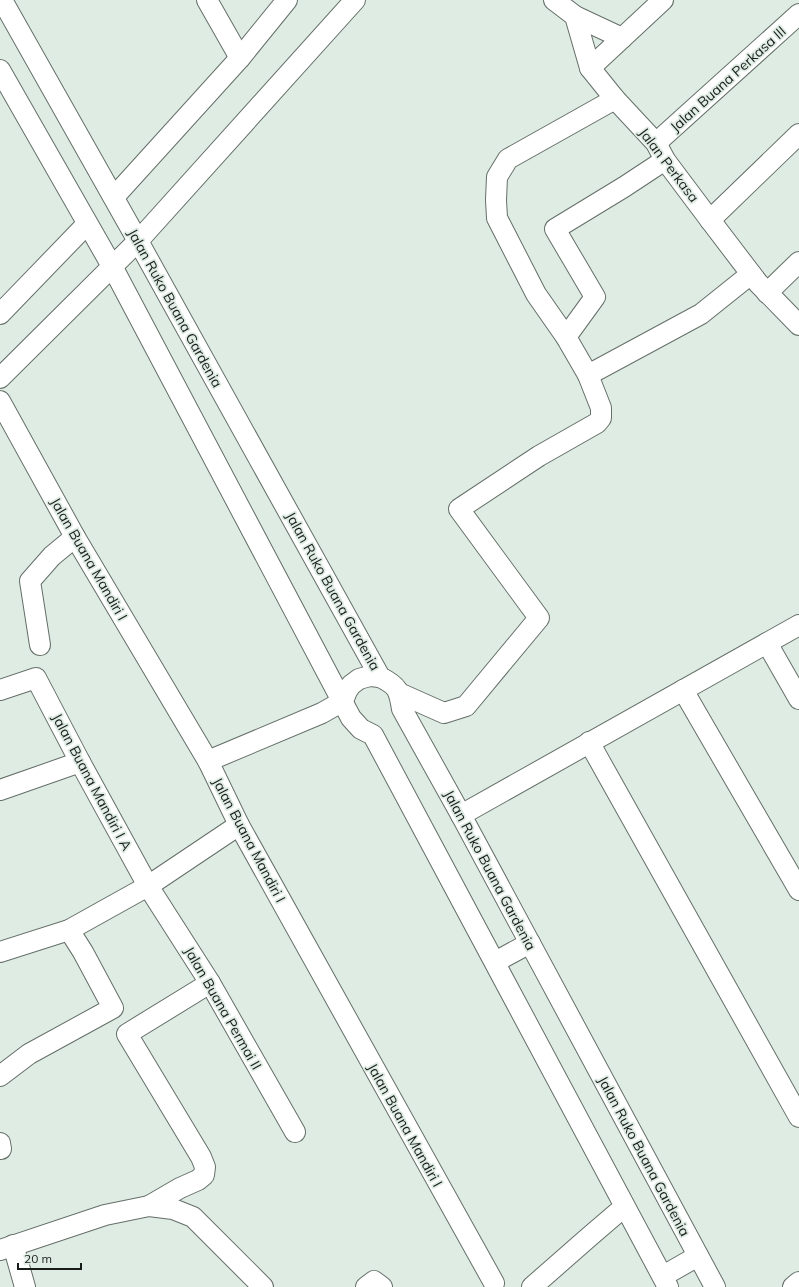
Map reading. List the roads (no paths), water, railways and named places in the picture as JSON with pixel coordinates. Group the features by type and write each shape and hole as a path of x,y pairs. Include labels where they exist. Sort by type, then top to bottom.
{"street":[{"name":"Jalan Ruko Buana Gardenia","path":"2,0 136,236 380,677 391,683 400,693 402,709 461,815 715,1287"},
{"path":"207,0 240,58"},
{"path":"117,203 240,58 287,0"},
{"path":"0,378 136,236 355,0"},
{"path":"554,0 575,16 622,38"},
{"path":"590,68 663,0"},
{"name":"Jalan Buana Perkasa III","path":"566,338 595,297 555,229 624,187 799,14"},
{"name":"Jalan Perkasa","path":"575,16 590,68 661,151 710,220 751,274 767,293 799,325"},
{"path":"0,70 110,263 351,718 361,729 373,735 665,1282 698,1256"},
{"path":"400,693 444,713 466,706 539,618 459,509 539,456 597,423 601,418 601,408 588,375 566,338 536,294 497,218 498,177 508,159 615,99"},
{"path":"710,220 799,134"},
{"path":"0,314 89,228"},
{"path":"767,293 799,262"},
{"path":"588,375 701,314 751,274"},
{"name":"Jalan Buana Mandiri I","path":"0,401 75,537 208,762 239,825 480,1261 494,1283"},
{"path":"40,645 30,582 52,556 75,537"},
{"path":"461,815 799,625"},
{"path":"767,643 799,699"},
{"path":"208,762 322,713 343,701 351,685 359,679 370,676 380,677"},
{"name":"Jalan Buana Mandiri I A","path":"0,690 36,678 148,886"},
{"path":"683,690 799,890"},
{"path":"589,742 799,1117"},
{"path":"0,790 80,762"},
{"path":"0,952 69,930 148,886 239,825"},
{"name":"Jalan Buana Permai II","path":"148,886 210,983 295,1132"},
{"path":"0,1076 29,1054 113,1008 83,952 69,930"},
{"path":"495,962 530,943"},
{"path":"25,1287 7,1248 105,1215 149,1206 204,1176 205,1167 201,1157 127,1034 210,983"},
{"path":"149,1206 173,1209 193,1217 262,1287"},
{"path":"532,1287 624,1207"},
{"path":"366,1287 374,1281 382,1287"},
{"path":"793,1287 799,1282"}]}
